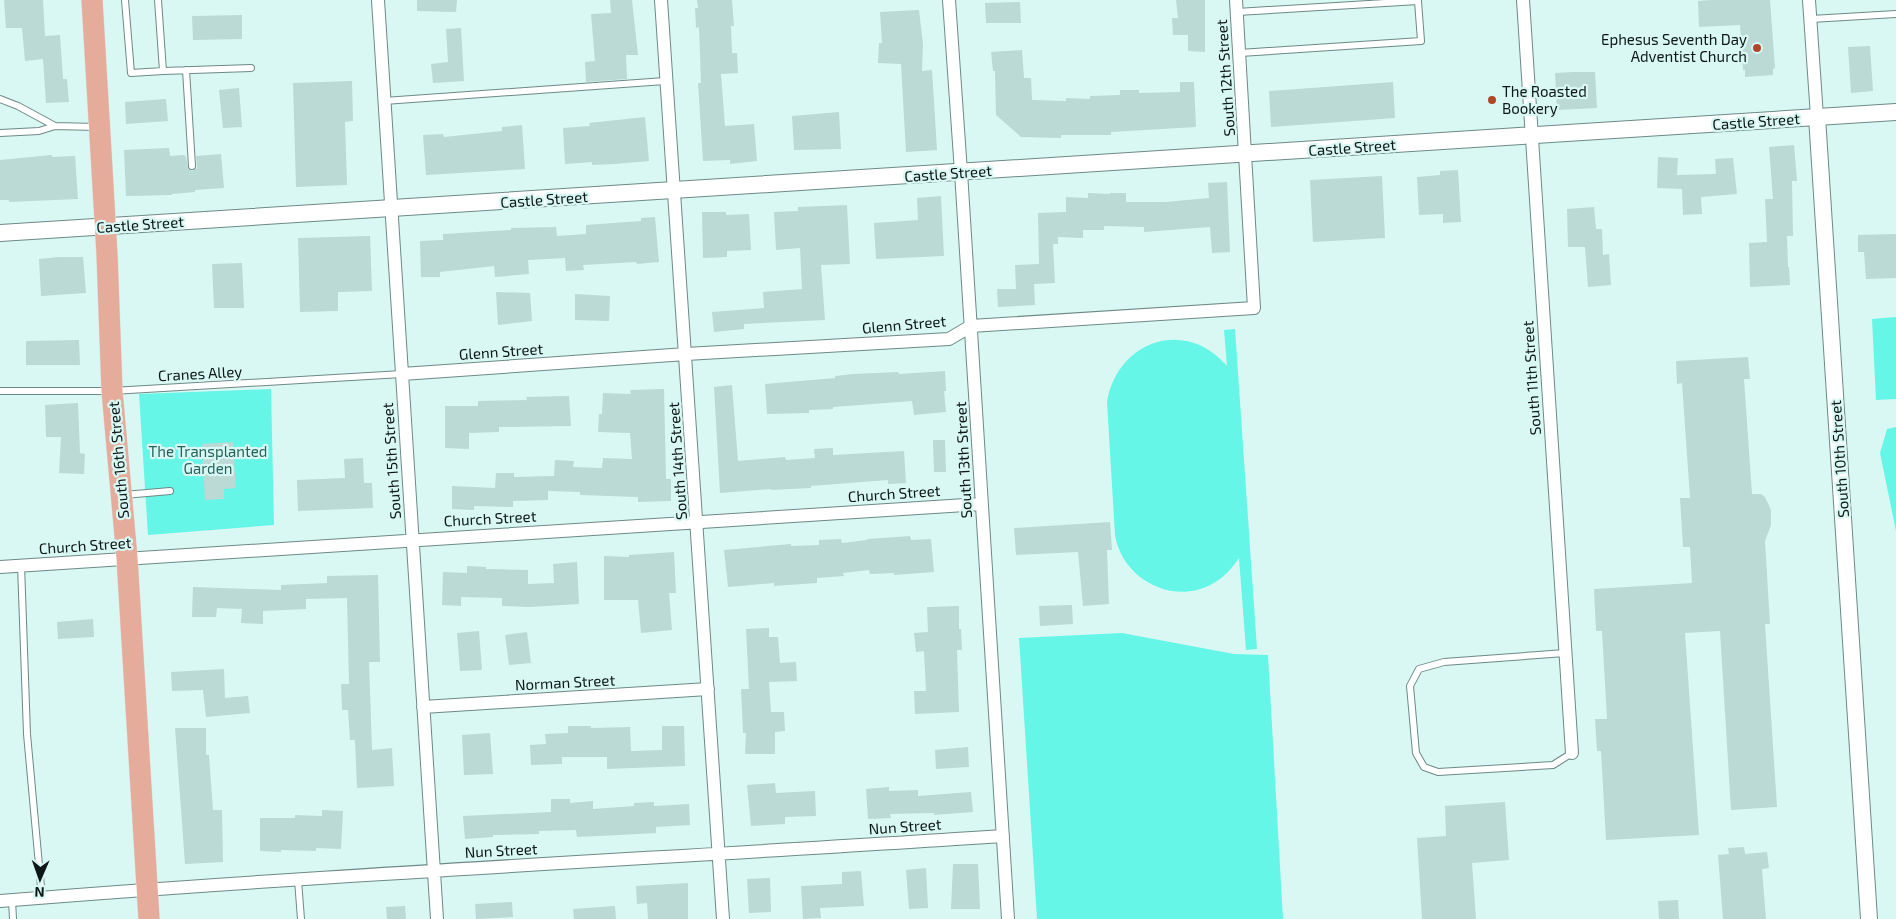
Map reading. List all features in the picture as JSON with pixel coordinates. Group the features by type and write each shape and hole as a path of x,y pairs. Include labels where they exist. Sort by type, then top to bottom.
{"main road":[{"name":"South 16th Street","path":"92,0 112,390 127,558 150,919"}],"street":[{"name":"South 15th Street","path":"378,0 437,919"},
{"name":"South 14th Street","path":"661,0 722,919"},
{"name":"South 13th Street","path":"949,0 962,172 1008,919"},
{"name":"South 11th Street","path":"1523,0 1572,753"},
{"name":"South 10th Street","path":"1809,0 1869,919"},
{"name":"South 12th Street","path":"1237,6 1246,154"},
{"name":"Castle Street","path":"0,233 1896,112"},
{"name":"Glenn Street","path":"402,374 686,354 949,340 971,326 1254,308 1246,154"},
{"name":"Church Street","path":"0,567 412,539 981,504"},
{"name":"Norman Street","path":"423,706 708,689"},
{"name":"Nun Street","path":"6,900 434,870 1003,836"}],"lane":[{"path":"125,0 130,73 251,68"},
{"path":"158,0 163,71"},
{"path":"1237,6 1418,1 1421,41 1240,53"},
{"path":"1811,19 1896,14"},
{"path":"186,70 192,166"},
{"path":"384,101 666,81"},
{"path":"0,99 18,106 55,126"},
{"path":"0,133 38,131 55,126 99,127"},
{"name":"Cranes Alley","path":"0,391 112,390 402,374"},
{"path":"121,495 170,491"},
{"path":"21,565 27,734 42,898"},
{"path":"1565,653 1444,662 1419,669 1410,686 1416,753 1424,767 1438,772 1553,765 1572,753"},
{"path":"298,880 301,919"},
{"path":"6,900 13,919"}],"green space":[{"path":"1896,317 1896,399 1876,400 1872,319"},
{"path":"1235,329 1257,649 1246,650 1239,558 1216,582 1197,590 1181,592 1166,590 1138,576 1120,551 1115,535 1107,402 1113,381 1124,364 1138,351 1155,343 1173,340 1192,342 1210,351 1227,366 1224,330"},
{"name":"The Transplanted Garden","path":"271,389 274,525 148,535 139,394"},
{"path":"1896,427 1896,531 1880,453 1887,429"},
{"path":"1122,633 1234,654 1268,655 1283,919 1037,919 1019,638"}],"building":[{"path":"4,0 43,0 45,36 60,35 63,79 67,79 69,102 46,103 43,59 25,61 22,28 6,28"},
{"path":"417,0 457,0 456,12 417,11"},
{"path":"610,0 632,0 638,55 626,55 627,79 586,82 585,62 595,61 591,14 611,13"},
{"path":"697,0 732,0 734,26 731,26 732,53 737,53 738,73 721,74 725,126 754,124 757,161 730,164 730,160 703,161 698,83 701,83 699,27 696,28 695,8 698,8"},
{"path":"1176,0 1205,0 1205,52 1188,51 1188,35 1173,35 1172,18 1178,18"},
{"name":"Ephesus Seventh Day Adventist Church","path":"1770,0 1775,68 1773,69 1773,75 1745,77 1740,25 1699,27 1698,1"},
{"path":"1020,2 1021,23 986,23 985,3"},
{"path":"919,10 923,44 922,71 932,70 937,150 906,152 901,64 878,63 879,43 882,43 880,12"},
{"path":"242,15 242,39 193,40 192,16"},
{"path":"461,28 464,81 433,83 431,64 448,62 446,29"},
{"path":"1870,46 1873,91 1851,93 1848,47"},
{"path":"1022,50 1024,78 1031,78 1032,100 1066,101 1066,98 1090,99 1090,96 1120,95 1120,90 1139,90 1139,93 1180,92 1180,82 1194,82 1196,127 1111,132 1111,135 1061,135 1061,138 1021,137 996,115 995,71 993,71 991,52"},
{"path":"1595,72 1597,108 1557,110 1555,73"},
{"path":"352,81 353,121 345,122 347,185 296,187 293,83"},
{"path":"1393,82 1395,118 1271,127 1269,91"},
{"path":"239,88 242,127 223,128 219,90"},
{"path":"166,99 168,121 126,124 125,102"},
{"path":"839,112 841,149 794,150 792,116"},
{"path":"645,117 649,161 592,165 592,162 565,164 563,128 590,126 589,123"},
{"path":"522,125 525,169 426,175 423,135 443,134 444,137 502,131 502,127"},
{"path":"1794,145 1797,181 1792,181 1793,236 1787,236 1790,285 1750,287 1749,243 1767,242 1765,199 1773,199 1769,147"},
{"path":"169,148 170,156 184,155 186,157 188,168 192,171 197,168 196,156 221,154 224,188 195,190 195,192 172,195 126,196 124,150"},
{"path":"52,155 52,157 75,156 78,199 9,202 9,200 0,200 0,160"},
{"path":"1658,157 1678,158 1677,175 1716,174 1715,159 1733,158 1737,194 1701,197 1702,214 1683,215 1682,189 1657,188"},
{"path":"1458,170 1461,222 1443,223 1443,214 1419,215 1417,177 1440,175 1440,171"},
{"path":"1382,176 1385,238 1313,242 1310,180"},
{"path":"1227,182 1230,252 1212,253 1210,227 1144,232 1144,227 1104,226 1104,230 1083,230 1083,238 1058,237 1058,244 1053,244 1055,283 1034,284 1035,305 998,307 997,289 1016,289 1015,265 1039,264 1038,213 1066,212 1066,197 1088,198 1088,193 1126,193 1126,202 1165,202 1209,198 1208,183"},
{"path":"941,196 944,256 876,259 874,223 918,220 917,198"},
{"path":"847,205 850,264 821,265 825,320 744,324 744,329 714,332 712,312 764,308 763,292 802,289 800,248 776,250 774,212 798,211 798,207"},
{"path":"1594,207 1596,229 1602,229 1603,255 1609,254 1611,285 1588,287 1585,247 1568,247 1567,209"},
{"path":"702,212 726,212 726,215 749,214 751,250 727,251 727,257 703,258"},
{"path":"655,217 659,262 583,265 584,270 566,271 565,258 528,260 529,274 495,277 494,266 440,272 440,277 421,277 420,241 443,240 443,234 511,230 511,228 556,227 557,236 586,234 586,225 641,221 641,218"},
{"path":"1896,234 1896,278 1866,279 1864,252 1858,252 1858,235"},
{"path":"370,236 372,291 338,292 338,311 300,312 298,238"},
{"path":"83,257 86,293 41,296 39,259"},
{"path":"242,263 244,308 214,308 212,264"},
{"path":"496,292 530,293 532,321 498,325"},
{"path":"575,294 610,296 609,321 575,320"},
{"path":"79,340 80,365 26,365 26,341"},
{"path":"1748,357 1750,379 1744,379 1752,494 1761,494 1765,497 1771,510 1771,525 1765,541 1770,624 1765,624 1777,807 1731,810 1720,631 1685,633 1699,835 1606,840 1601,751 1597,751 1595,719 1607,719 1602,631 1596,631 1594,589 1692,583 1690,547 1683,547 1680,498 1690,498 1682,383 1677,384 1676,361"},
{"path":"945,371 946,412 914,415 912,401 833,407 833,409 809,410 809,413 767,414 765,384 835,378 835,376 853,374"},
{"path":"732,385 738,461 785,457 786,460 815,458 814,449 833,448 833,455 904,451 906,483 888,484 888,480 811,486 811,488 720,493 714,387"},
{"path":"664,389 666,479 671,479 671,501 638,502 638,497 580,495 580,492 548,491 548,500 513,501 513,507 474,506 474,510 452,509 452,486 495,488 496,473 514,473 514,477 554,476 555,460 574,461 573,467 602,468 603,458 632,459 630,433 598,432 599,414 602,414 603,393 631,394 630,390"},
{"path":"569,396 571,426 499,427 499,432 469,433 469,449 445,448 445,406 478,406 478,401 527,400 526,397"},
{"path":"78,403 80,453 85,454 84,474 59,473 61,437 46,437 45,405"},
{"path":"933,440 945,440 946,472 934,472"},
{"path":"233,442 236,488 224,489 224,499 205,500 202,444"},
{"path":"363,458 364,483 372,483 373,508 298,511 297,480 345,478 344,459"},
{"path":"1110,522 1112,550 1107,550 1109,604 1083,606 1078,552 1016,555 1014,528"},
{"path":"910,536 911,540 931,539 934,572 894,575 894,573 870,574 869,570 843,573 844,576 817,578 817,583 774,586 774,583 728,587 724,550 791,544 791,546 819,545 819,540 841,539 842,543"},
{"path":"674,552 676,593 669,593 672,630 641,633 638,600 604,600 604,556 629,557 629,555"},
{"path":"577,562 579,604 529,607 502,606 502,598 461,597 461,606 442,605 443,572 467,573 467,566 486,567 486,569 528,570 528,584 554,583 553,564"},
{"path":"378,575 380,662 369,662 372,750 392,748 394,786 357,788 355,740 350,740 348,710 342,710 341,684 349,684 347,598 306,599 306,609 263,611 263,624 241,623 242,609 217,608 216,617 192,617 193,587 281,590 281,585 327,583 327,576"},
{"path":"1072,605 1073,624 1040,626 1039,606"},
{"path":"959,606 959,629 961,629 962,650 957,650 959,712 915,714 914,691 926,691 924,651 916,652 914,633 928,632 927,607"},
{"path":"93,619 94,637 58,639 57,622"},
{"path":"769,628 769,637 778,637 780,663 796,662 797,681 769,682 771,712 784,712 785,731 775,732 775,754 745,754 746,733 743,733 741,689 749,689 746,629"},
{"path":"479,631 482,670 460,671 457,633"},
{"path":"527,632 531,663 509,665 505,635"},
{"path":"224,669 225,698 248,696 250,713 206,717 203,690 172,691 171,672"},
{"path":"568,726 591,726 591,728 630,727 631,751 662,750 662,726 684,726 685,766 607,769 607,757 562,757 562,764 531,765 530,745 546,744 545,734 568,733"},
{"path":"175,728 206,728 206,755 209,755 213,810 222,810 223,862 185,864"},
{"path":"490,733 493,774 464,775 462,735"},
{"path":"968,747 969,767 936,769 935,750"},
{"path":"775,783 776,793 815,791 816,816 785,817 785,824 751,826 747,785"},
{"path":"889,787 889,791 918,790 918,796 971,792 973,812 934,815 934,813 890,814 891,818 868,819 866,789"},
{"path":"551,799 570,799 570,803 593,801 593,809 634,806 634,803 654,802 654,806 689,804 690,825 656,827 656,833 577,837 576,830 539,831 539,834 493,835 493,837 465,839 463,816 551,812"},
{"path":"1505,802 1509,860 1472,863 1476,919 1422,919 1417,838 1446,836 1445,806"},
{"path":"322,810 343,811 341,849 316,848 316,851 260,851 260,818 295,818 295,815 322,816"},
{"path":"1744,847 1745,854 1767,852 1769,868 1762,869 1766,919 1723,919 1718,855 1729,854 1728,848"},
{"path":"953,864 978,864 980,909 951,909"},
{"path":"926,868 928,908 909,909 906,870"},
{"path":"861,871 864,906 820,908 821,918 803,919 801,886 842,884 842,872"},
{"path":"770,878 771,912 749,913 747,879"},
{"path":"688,883 688,919 648,919 647,903 637,904 636,886"},
{"path":"1678,900 1679,919 1659,919 1658,901"},
{"path":"512,902 513,917 476,919 475,904"},
{"path":"405,906 406,919 387,919 386,907"},
{"path":"615,906 616,919 574,919 573,909"}],"place":[{"name":"Ephesus Seventh Day Adventist Church","path":"1757,48"},
{"name":"The Roasted Bookery","path":"1492,100"}]}
